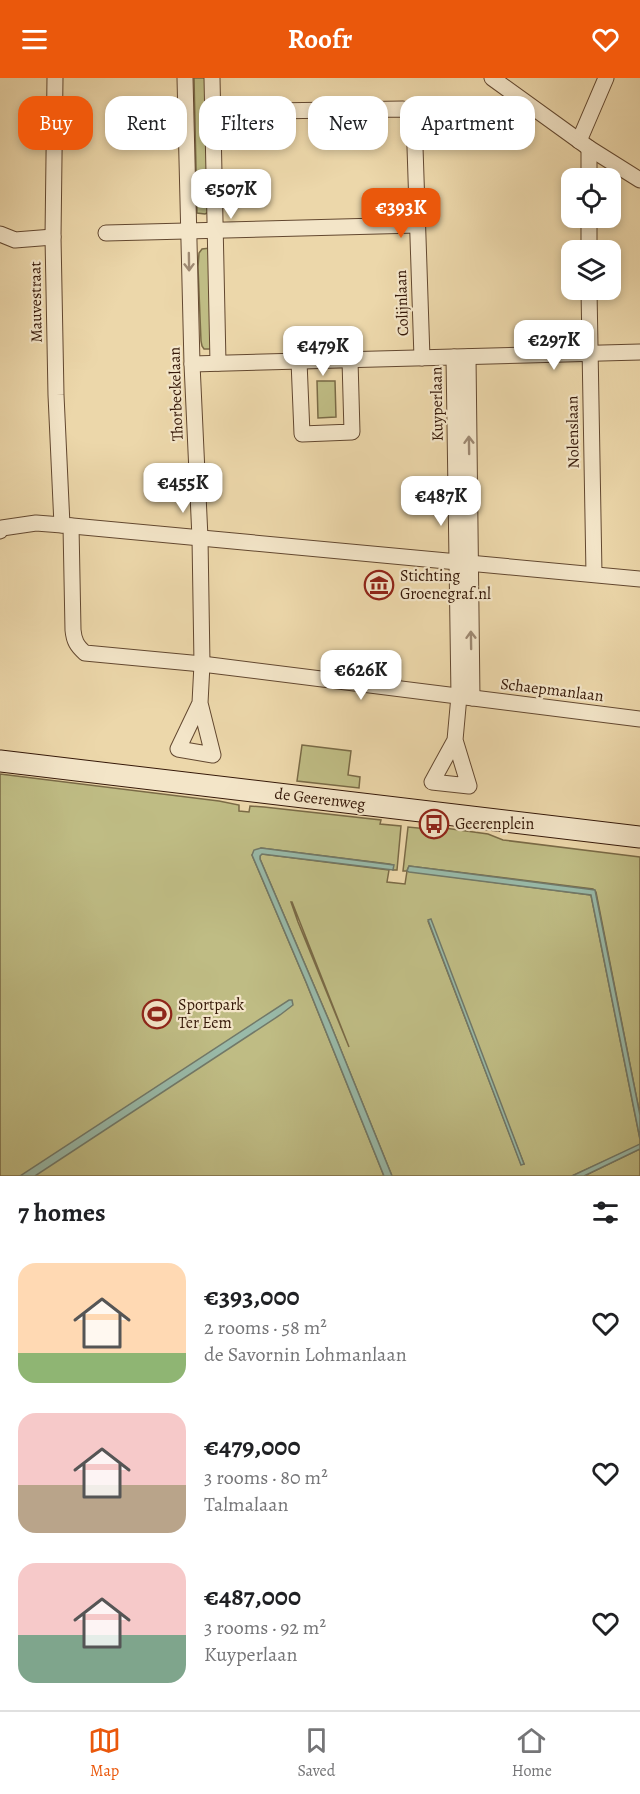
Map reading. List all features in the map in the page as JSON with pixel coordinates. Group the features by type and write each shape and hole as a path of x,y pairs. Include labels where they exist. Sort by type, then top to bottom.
{"main road":[{"name":"de Geerenweg","path":"0,761 640,837"}],"street":[{"name":"Mauvestraat","path":"54,78 52,237 56,395 74,640 86,653"},
{"name":"Thorbeckelaan","path":"185,78 202,664"},
{"path":"212,78 212,96"},
{"path":"492,78 584,144 640,180"},
{"path":"588,168 584,144 606,78"},
{"name":"Colijnlaan","path":"296,111 403,109 414,117 422,358"},
{"path":"213,150 218,363"},
{"path":"105,233 417,225"},
{"path":"0,234 15,240 52,237"},
{"name":"Nolenslaan","path":"589,300 594,574"},
{"path":"192,364 640,352"},
{"name":"Kuyperlaan","path":"461,357 465,697"},
{"path":"299,361 302,434 352,432 350,360"},
{"path":"1,529 36,523 640,579"},
{"name":"Schaepmanlaan","path":"86,653 202,664 640,719"},
{"path":"200,703 202,664"},
{"path":"455,740 465,697"}],"shaded area":[{"path":"194,78 207,78 207,96 199,96 199,150 208,150 209,212 197,213"},
{"path":"210,248 211,349 204,349 201,341 198,267 199,253 202,249"},
{"path":"317,381 335,381 336,417 318,418"},
{"path":"302,745 351,751 348,775 360,777 359,788 297,781"},
{"name":"Sportpark Ter Eem","path":"0,774 219,801 239,805 239,811 249,812 250,806 264,807 381,820 380,824 401,826 397,870 393,870 393,865 389,864 261,848 252,855 384,1176 0,1176"},
{"path":"430,826 488,834 503,840 640,857 640,1115 596,892 593,889 409,866 407,871 403,871 408,827 428,829"},
{"path":"261,848 394,865 393,870 262,854 260,856 392,1176 384,1176 252,855 254,850"},
{"path":"260,855 389,870 387,882 405,884 407,871 591,895 640,1139 638,1146 572,1176 392,1176","holes":["292,902 349,1047 298,922","428,921 524,1164 521,1164"]},
{"path":"409,866 595,890 640,1115 640,1139 591,895 409,872 407,871"},
{"path":"431,919 524,1164 521,1165 428,920"},
{"path":"292,1000 293,1005 280,1015 35,1176 20,1176"},
{"path":"640,1144 640,1149 584,1176 572,1176"},
{"path":"640,1149 640,1176 584,1176"}],"place":[{"name":"Stichting Groenegraf.nl","path":"379,585"},
{"name":"Geerenplein","path":"434,824"},
{"name":"Sportpark Ter Eem","path":"157,1014"}]}
